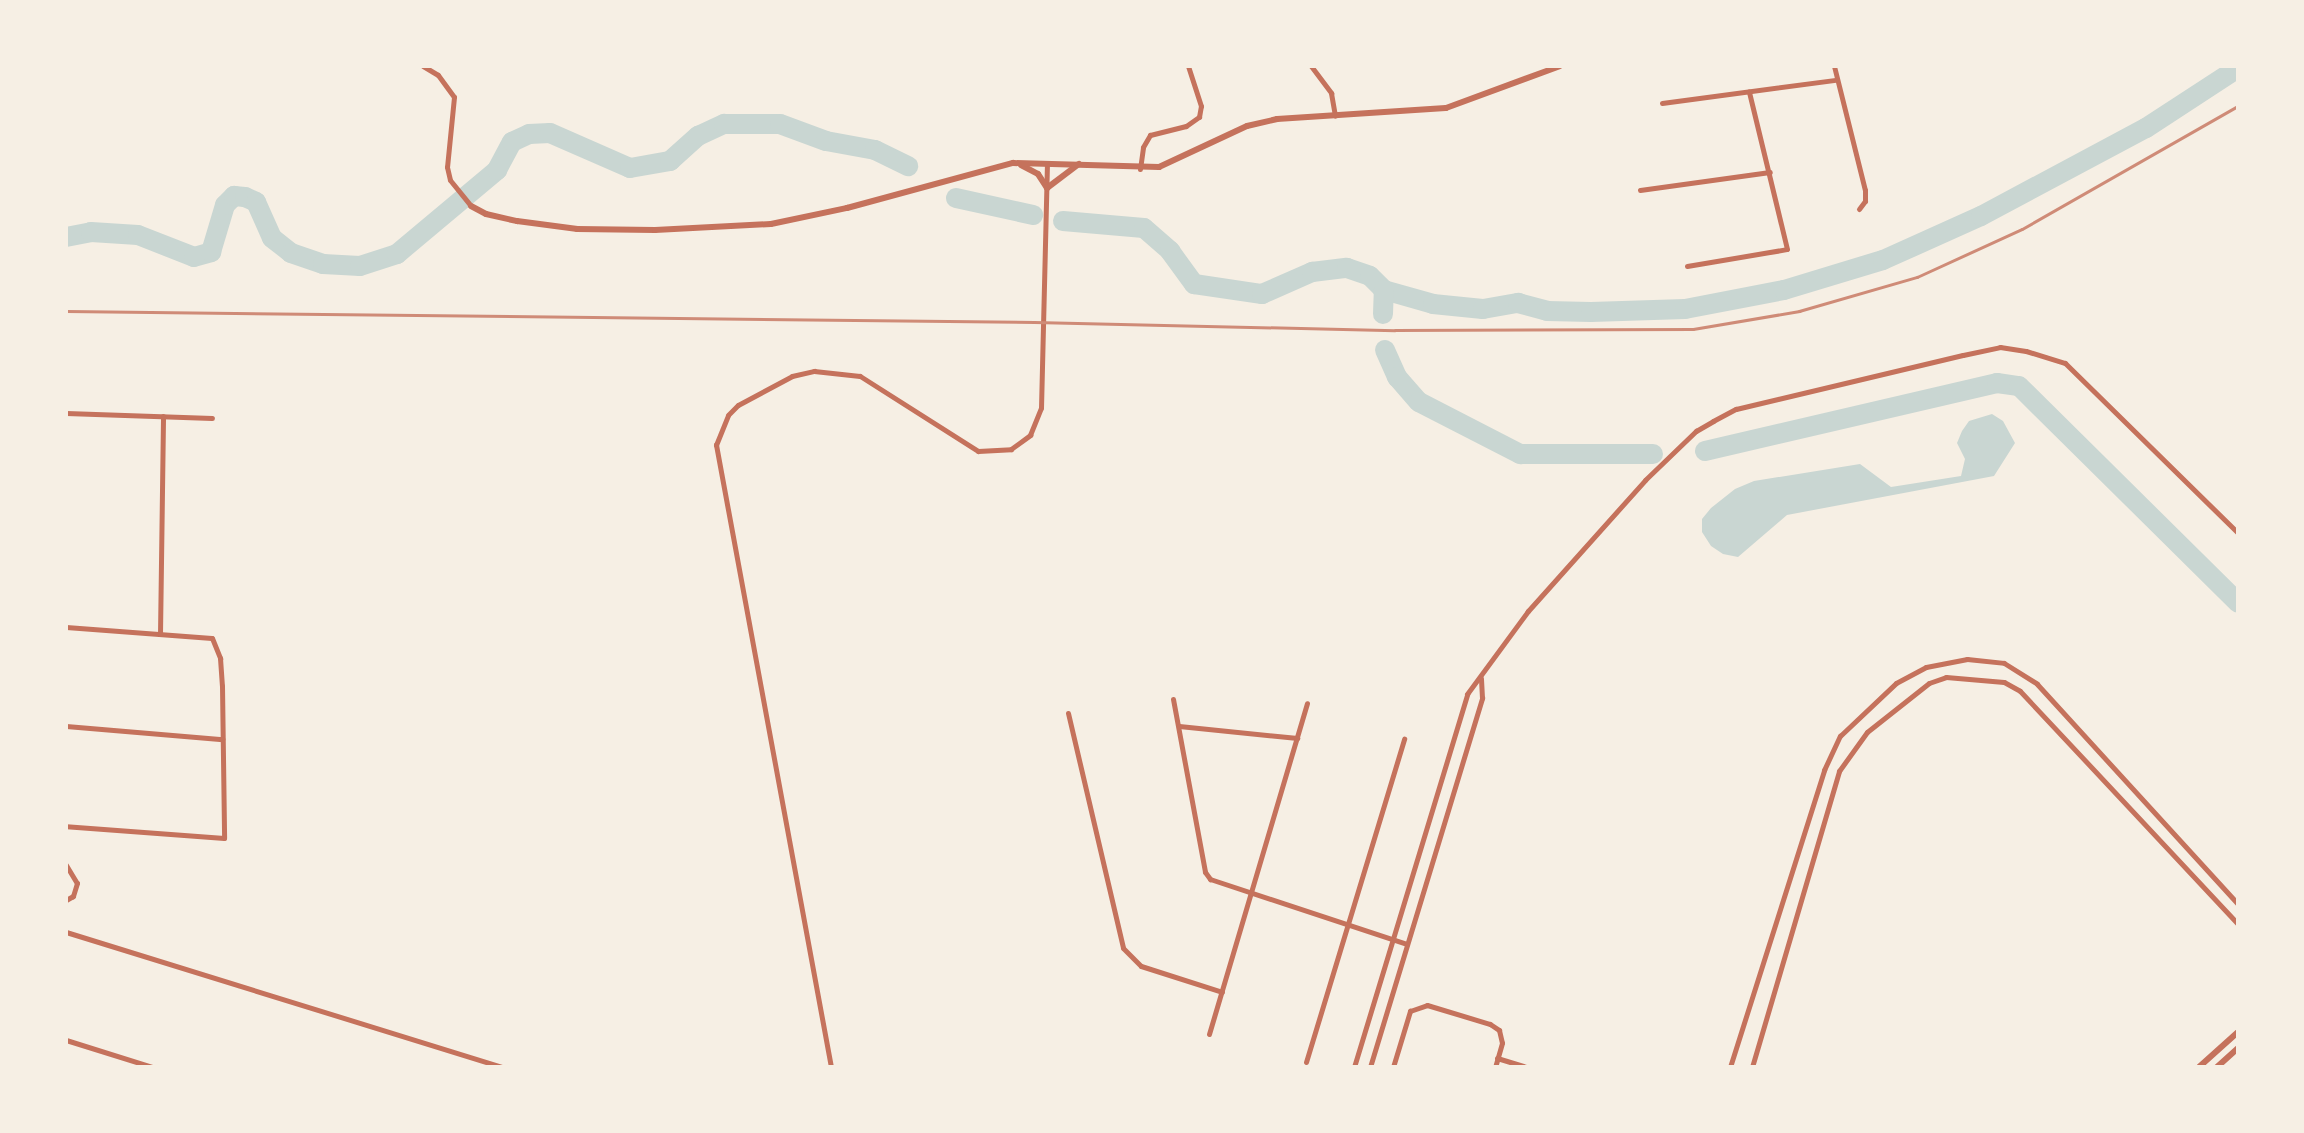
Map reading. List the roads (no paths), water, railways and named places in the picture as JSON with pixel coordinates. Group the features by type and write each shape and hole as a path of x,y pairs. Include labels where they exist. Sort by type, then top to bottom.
{"street":[{"path":"423,66 438,75 454,97 447,167 459,194 471,206 501,218 577,229 655,230 771,224 847,208 1013,163 1047,162 1140,169 1159,167 1247,126 1277,119 1446,108 1560,66"},
{"path":"1140,169 1143,147 1150,135 1186,126 1199,117 1201,106 1188,66"},
{"path":"1311,66 1331,93 1335,116"},
{"path":"1834,66 1835,80 1865,190 1865,201 1859,209"},
{"path":"1662,103 1835,80"},
{"path":"1687,266 1787,249 1789,243 1749,92"},
{"path":"831,1067 716,445 728,415 738,405 792,376 814,371 860,376 978,451 1011,449 1030,435 1039,420 1044,345 1047,162"},
{"path":"1013,163 1038,174 1047,188"},
{"path":"1047,188 1079,164"},
{"path":"1640,190 1770,172"},
{"path":"1354,1067 1467,694 1528,611 1645,480 1696,431 1736,409 2000,347 2065,363 2238,533"},
{"path":"66,413 212,418"},
{"path":"160,634 163,416"},
{"path":"66,627 212,638 220,658 224,838 66,826"},
{"path":"1730,1067 1824,770 1840,736 1896,683 1926,667 1967,659 2004,663 2037,684 2238,904"},
{"path":"1370,1067 1482,698 1481,677"},
{"path":"1752,1067 1839,771 1867,732 1929,683 1946,677 2004,682 2020,691 2238,924"},
{"path":"1173,699 1205,872 1210,879 1407,944"},
{"path":"1209,1034 1307,703"},
{"path":"1068,713 1123,948 1141,966 1222,992"},
{"path":"66,726 222,739"},
{"path":"1179,726 1297,738"},
{"path":"1306,1062 1404,739"},
{"path":"66,865 77,883 73,896 66,900"},
{"path":"66,932 502,1067"},
{"path":"1393,1067 1410,1011 1427,1005 1499,1030 1502,1043 1495,1067"},
{"path":"2199,1067 2238,1032"},
{"path":"66,1040 152,1067"},
{"path":"2217,1067 2238,1048"},
{"path":"1497,1058 1526,1067"}],"waterway":[{"path":"1063,221 1144,228 1170,251 1194,284 1262,294 1312,272 1347,268 1370,276 1384,290 1433,304 1483,309 1518,303 1547,311 1591,312 1685,309 1784,290 1883,260 1981,216 2146,128 2238,68"},
{"path":"66,237 91,232 138,235 194,257 211,252 225,205 234,196 245,197 256,202 272,238 291,253 323,264 360,266 397,254 497,170 512,142 529,134 550,133 630,168 670,161 698,136 724,124 780,124 826,141 875,150 908,166"},
{"path":"956,198 1033,215"},
{"path":"1383,314 1384,290"},
{"path":"1385,350 1397,377 1419,402 1520,454 1653,454"},
{"path":"1705,451 1997,383 2019,386 2238,603"}],"railway":[{"path":"66,311 1034,322 1395,330 1693,329 1799,311 1917,277 2022,229 2238,106"}]}
